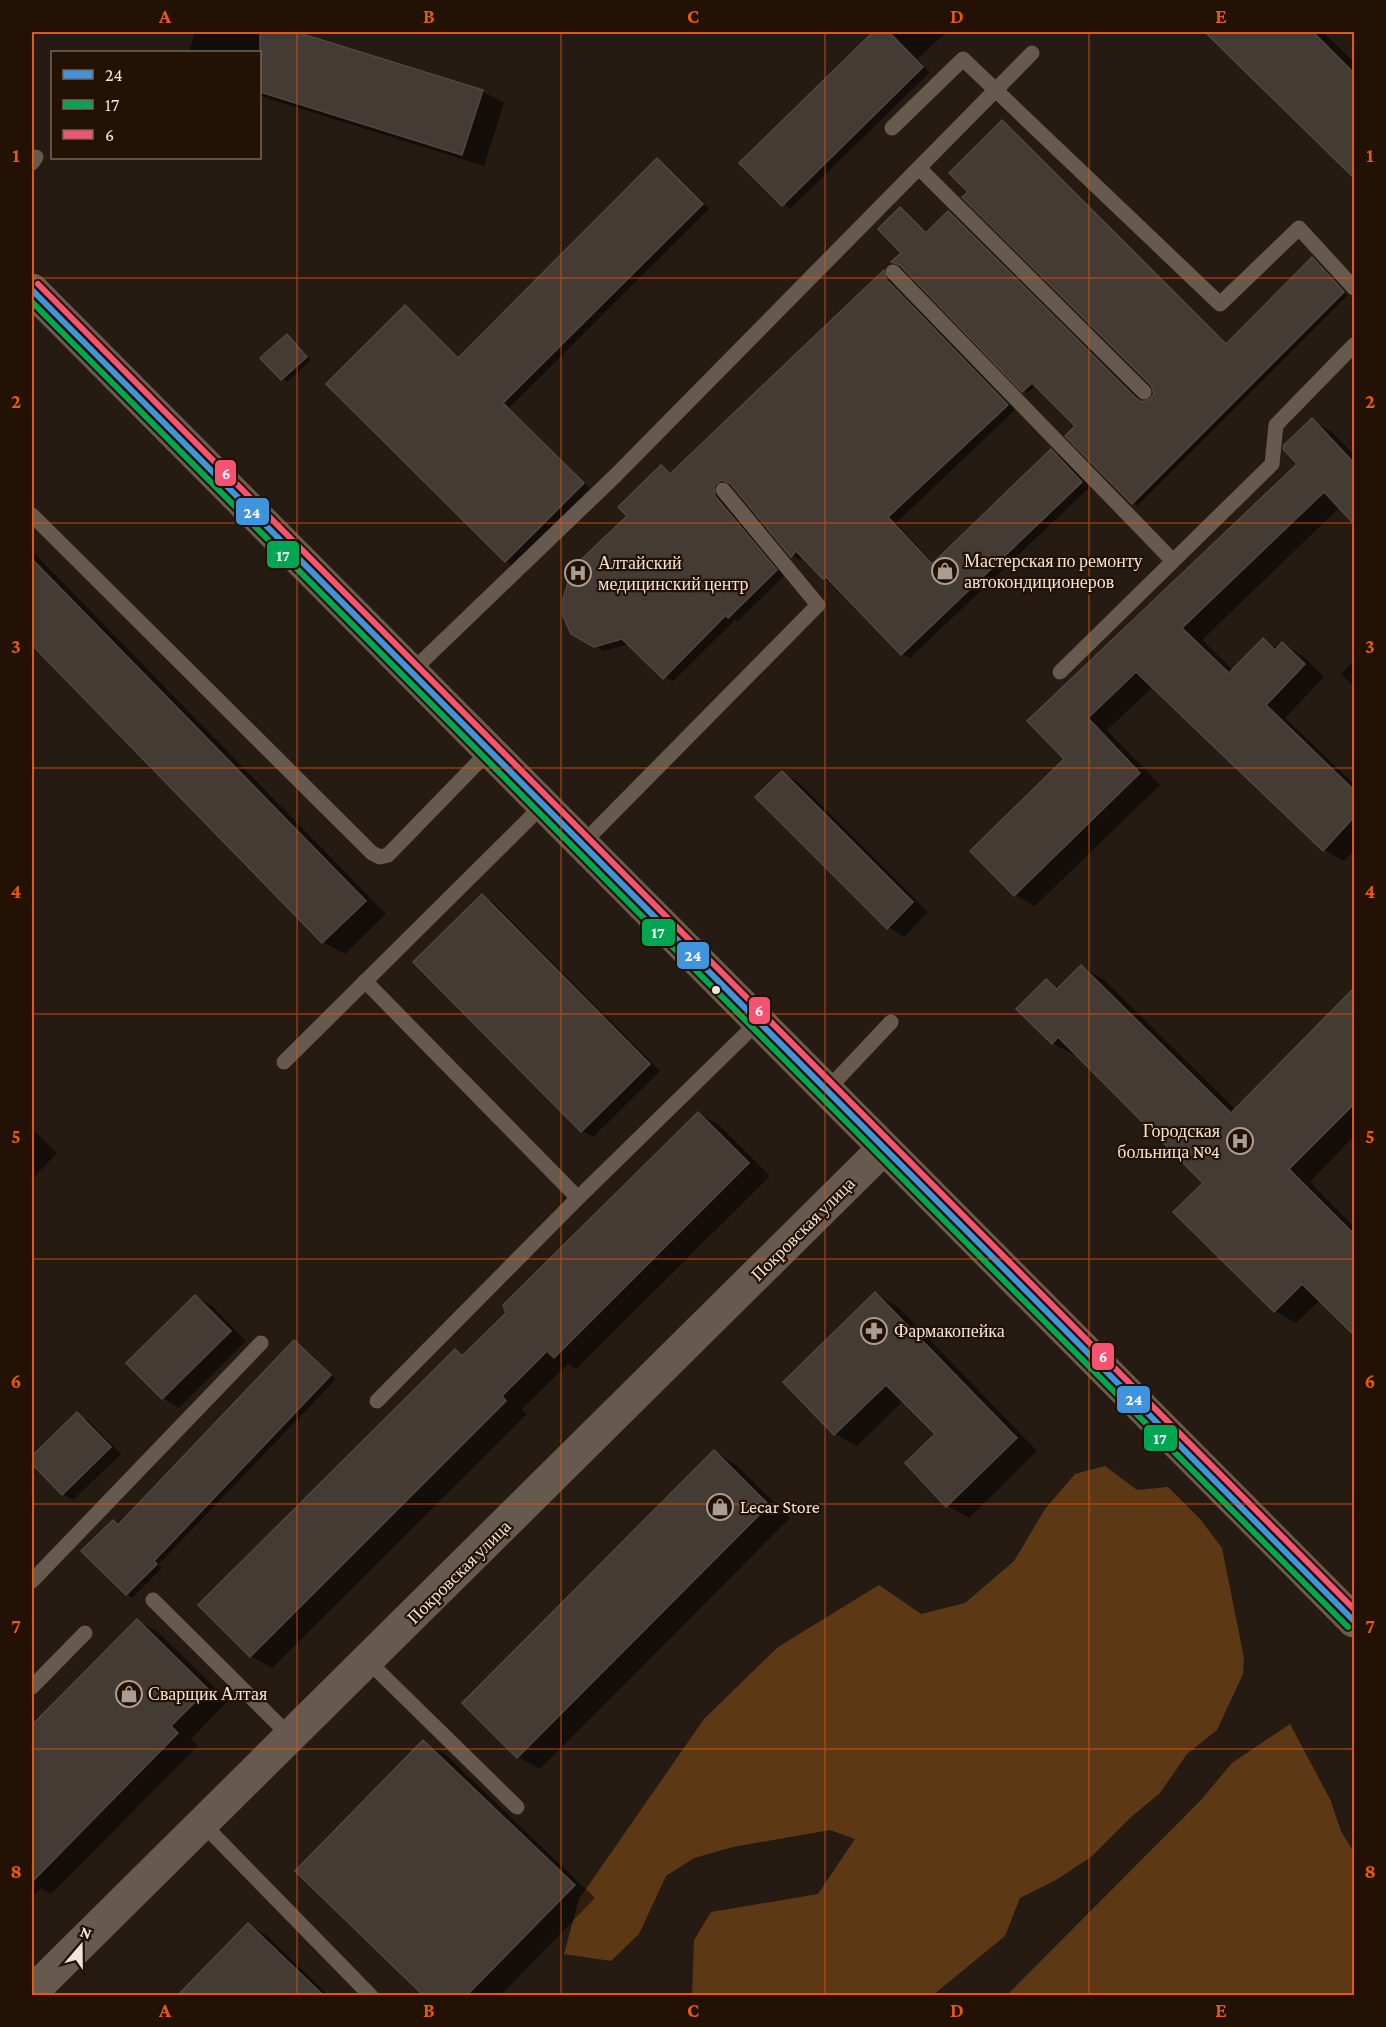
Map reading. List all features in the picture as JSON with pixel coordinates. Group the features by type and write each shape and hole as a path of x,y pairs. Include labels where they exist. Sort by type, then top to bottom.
{"main road":[{"path":"32,290 1354,1621"}],"street":[{"name":"Покровская улица","path":"32,1992 202,1823 369,1662 884,1149"}],"lane":[{"path":"411,672 615,476 1032,53"},
{"path":"892,128 963,59 1220,304 1299,228 1354,288"},
{"path":"919,168 1144,392"},
{"path":"893,273 1173,561"},
{"path":"1060,672 1272,464 1276,425 1354,345"},
{"path":"582,844 818,605 723,490"},
{"path":"32,515 372,853 380,856 388,855 489,751"},
{"path":"284,1062 542,806"},
{"path":"365,981 578,1198"},
{"path":"377,1401 578,1198 758,1022"},
{"path":"826,1091 891,1023"},
{"path":"32,1581 261,1343"},
{"path":"153,1600 291,1737"},
{"path":"32,1687 85,1633"},
{"path":"369,1662 517,1807"},
{"path":"202,1823 371,1995"}],"shaded area":[{"path":"1105,1466 1137,1490 1168,1487 1200,1519 1222,1548 1244,1658 1243,1674 1217,1730 1187,1754 1160,1793 1130,1818 1091,1857 1056,1880 1020,1898 1005,1936 933,1995 692,1995 694,1940 711,1912 818,1894 855,1839 830,1830 733,1847 694,1858 666,1876 639,1934 611,1961 564,1954 579,1899 704,1719 778,1647 879,1585 921,1614 965,1603 1014,1561 1045,1509 1075,1474"},
{"path":"1290,1724 1330,1799 1341,1831 1354,1853 1354,1995 1007,1995 1201,1800 1232,1763"}],"building":[{"path":"260,32 296,32 483,90 462,155 261,92"},
{"path":"873,32 889,32 923,67 782,206 739,163"},
{"path":"1205,32 1313,32 1354,73 1354,178"},
{"path":"1002,120 1226,344 1312,257 1344,292 1132,504 1065,436 1075,426 1032,383 1022,392 900,265 891,262 901,253 878,229 900,207 926,233 948,211 1137,399 1142,402 1150,399 1154,394 1151,385 962,197 968,192 949,173"},
{"path":"657,158 703,204 503,403 584,483 505,562 326,384 405,305 458,358"},
{"path":"884,270 886,279 1008,405 888,517 932,564 1051,449 1082,482 901,655 826,577 823,579 796,551 791,557 731,484 722,480 714,486 715,496 777,570 728,618 726,615 663,679 622,639 594,647 571,634 563,616 563,598 570,577 567,573 627,516 618,507 661,465 670,474"},
{"path":"287,334 307,357 281,380 260,358"},
{"path":"1312,418 1354,463 1354,524 1324,492 1182,628 1229,673 1263,638 1275,650 1282,642 1305,664 1266,705 1354,790 1354,817 1323,851 1136,672 1088,718 1140,773 1014,896 970,851 1064,759 1027,721 1297,464 1283,449 1284,445"},
{"path":"32,559 366,901 322,943 32,645"},
{"path":"782,771 913,902 887,929 755,797"},
{"path":"482,894 650,1064 581,1132 413,962"},
{"name":"Городская больница №4","path":"1081,965 1231,1113 1354,988 1354,1104 1289,1169 1354,1234 1354,1335 1302,1284 1274,1312 1173,1212 1203,1183 1058,1037 1052,1044 1016,1009 1046,979 1057,989"},
{"path":"698,1112 749,1163 554,1358 547,1351 502,1396 506,1401 250,1657 198,1605 455,1349 462,1356 506,1313 503,1305"},
{"path":"875,1292 1017,1438 946,1507 905,1463 935,1434 886,1385 834,1435 783,1382"},
{"path":"195,1295 231,1331 162,1399 126,1363"},
{"path":"294,1340 331,1375 154,1561 157,1564 126,1595 81,1551 113,1520 118,1525"},
{"path":"77,1412 111,1447 62,1495 32,1464 32,1456"},
{"path":"714,1450 769,1505 517,1758 462,1703"},
{"path":"137,1619 208,1689 171,1726 178,1733 32,1882 32,1725"},
{"path":"423,1740 575,1885 467,1995 423,1995 295,1871"},
{"path":"248,1923 323,1995 178,1995"}],"transit line":[{"name":"6","path":"38,284 1354,1609"},
{"name":"24","path":"32,290 1354,1621"},
{"name":"17","path":"32,302 1348,1627"}],"place":[{"name":"Мастерская по ремонту автокондиционеров","path":"945,571"},
{"name":"Алтайский медицинский центр","path":"578,573"},
{"name":"Городская больница №4","path":"1240,1141"},
{"name":"Фармакопейка","path":"874,1331"},
{"name":"Lecar Store","path":"720,1507"},
{"name":"Сварщик Алтая","path":"129,1694"}]}
